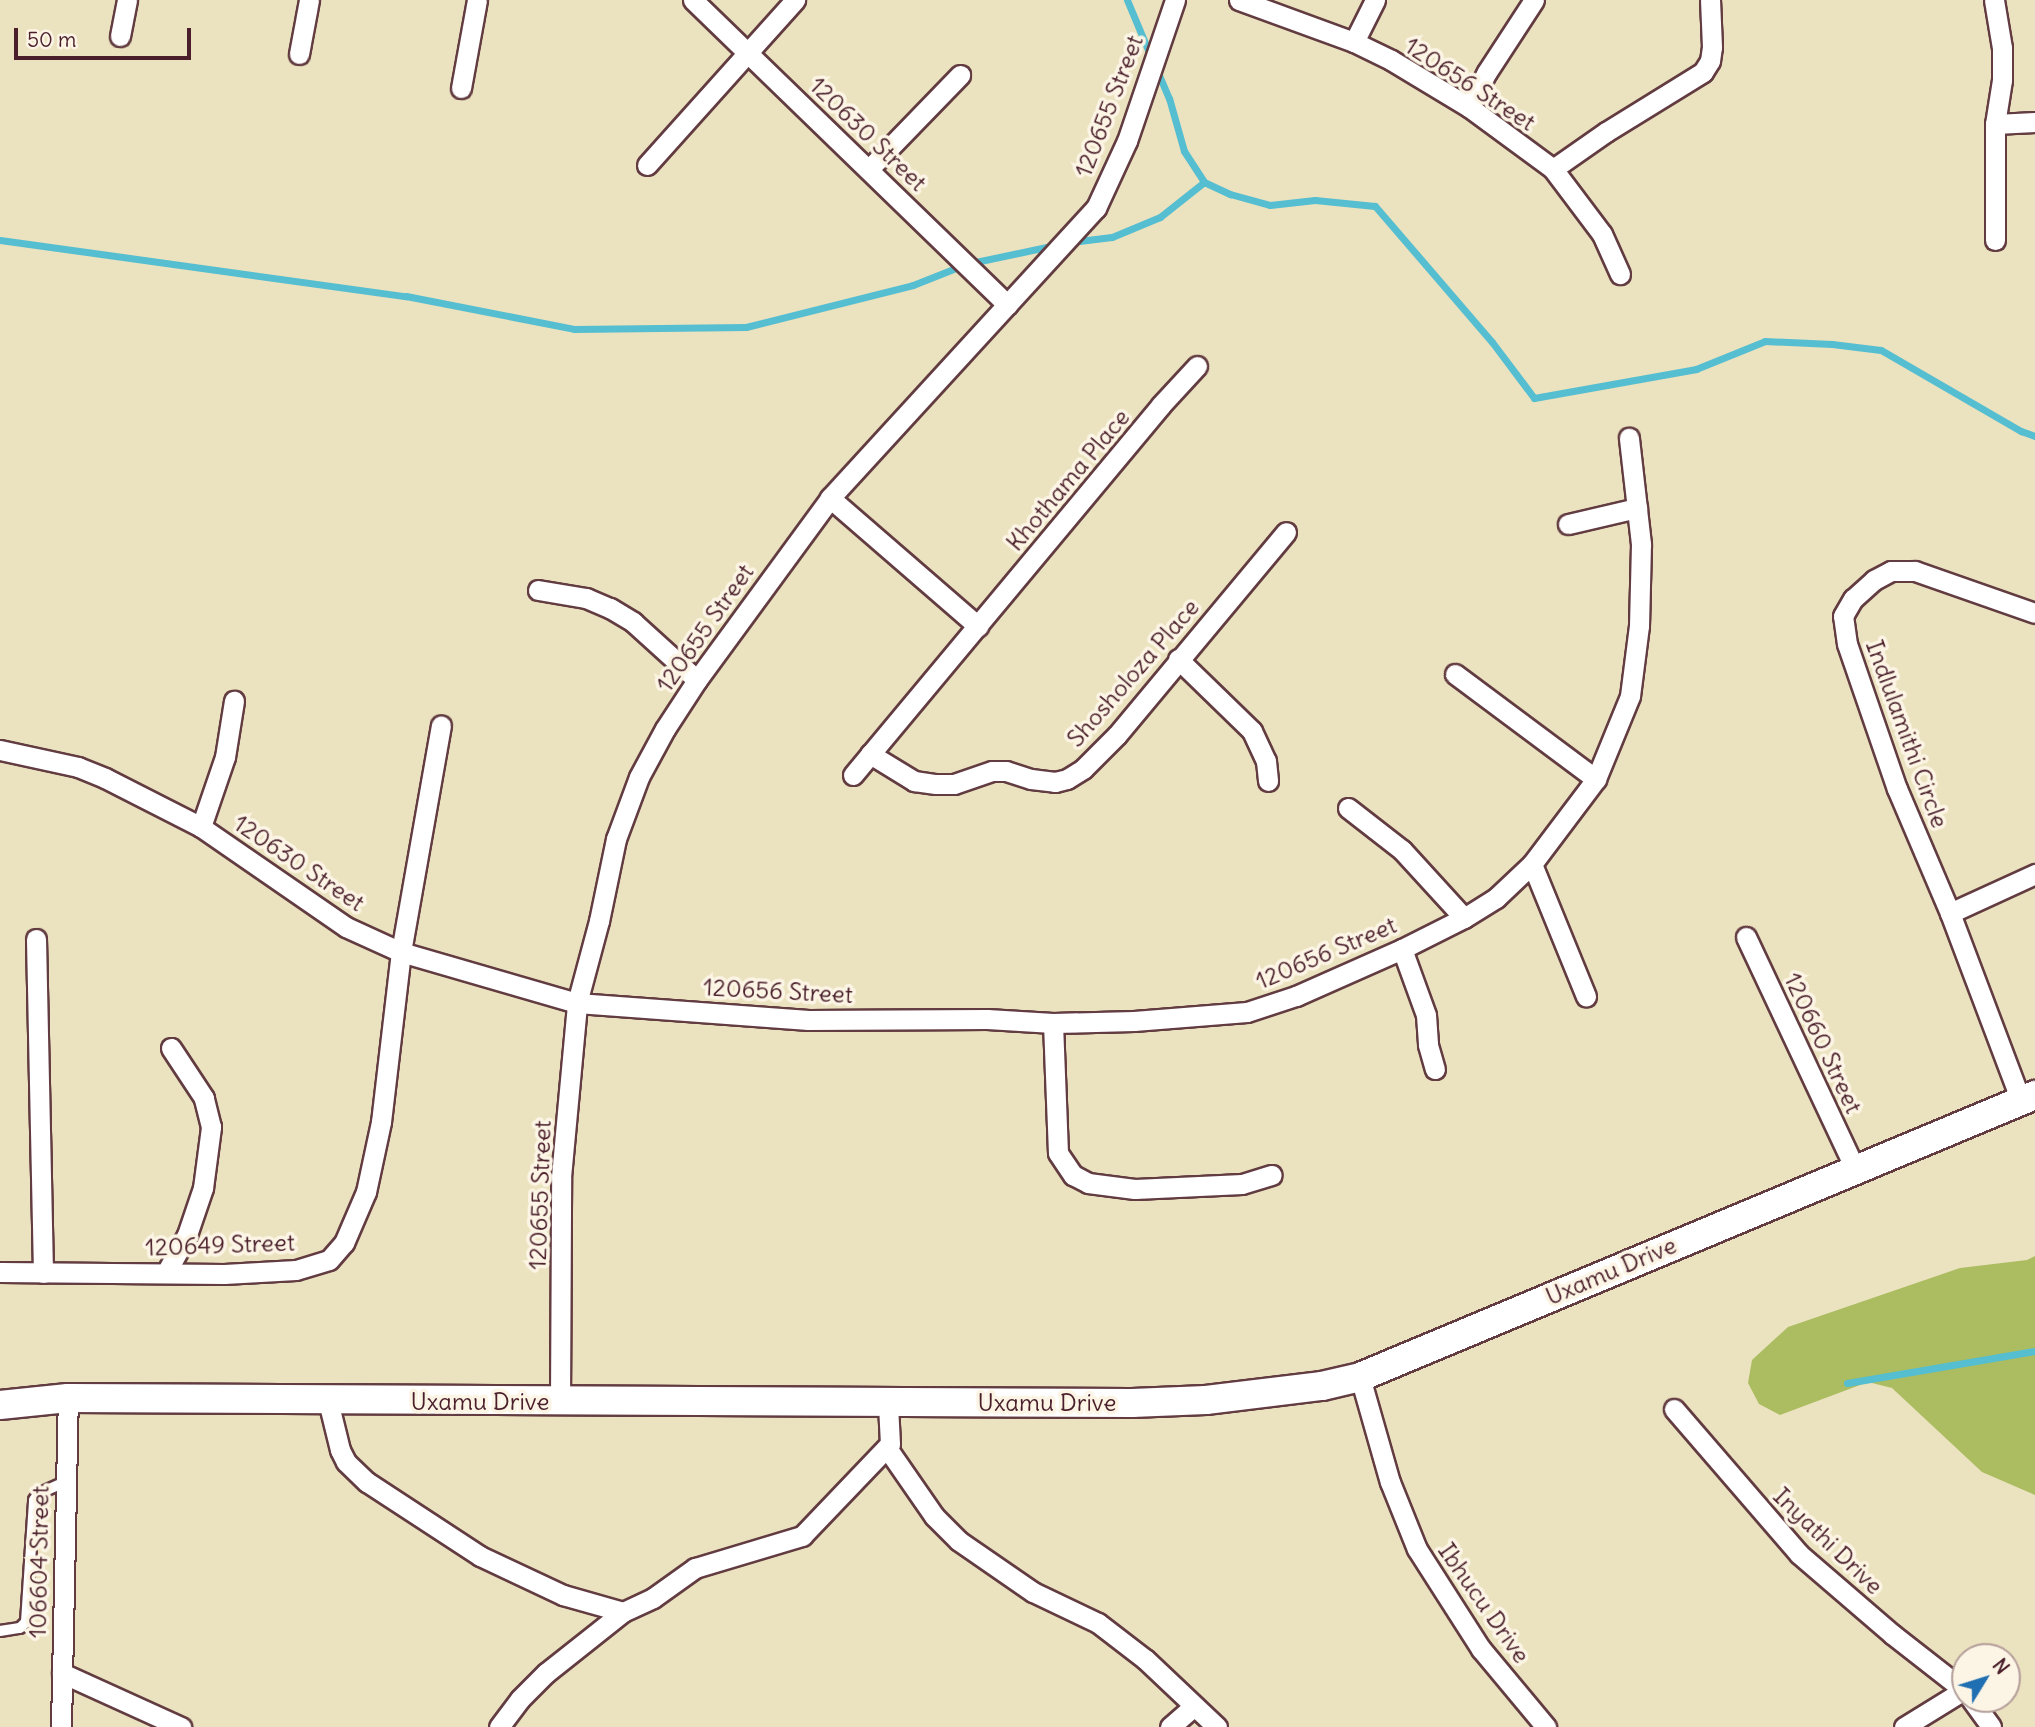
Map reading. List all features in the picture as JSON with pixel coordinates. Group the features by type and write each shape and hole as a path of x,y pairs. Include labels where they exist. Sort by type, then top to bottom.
{"street":[{"path":"120,36 127,0"},
{"path":"299,54 309,0"},
{"path":"461,88 477,0"},
{"name":"120630 Street","path":"693,0 1008,305"},
{"path":"647,165 795,0"},
{"name":"120655 Street","path":"560,1402 561,1177 577,1003 599,921 616,839 628,804 665,729 697,680 830,499 1096,208 1127,141 1154,69 1164,28 1175,0"},
{"name":"120656 Street","path":"1239,0 1354,42 1391,60 1469,107 1553,170 1602,234 1620,274"},
{"path":"1354,42 1375,0"},
{"path":"1469,107 1487,72 1534,0"},
{"path":"1553,170 1606,132 1703,72 1710,61 1712,47 1710,0"},
{"path":"1994,0 2002,48 2002,80 1995,124 1995,240"},
{"path":"869,169 960,75"},
{"path":"1995,124 2035,122"},
{"name":"Khothama Place","path":"853,775 1161,405 1197,366"},
{"name":"120656 Street","path":"577,1003 808,1020 988,1019 1053,1023 1134,1021 1247,1012 1296,996 1464,918 1496,898 1532,864 1596,779 1630,696 1639,626 1642,544 1629,438"},
{"path":"830,499 978,626"},
{"path":"1568,524 1637,508"},
{"name":"Shosholoza Place","path":"870,754 914,781 936,785 954,784 992,771 1055,782 1067,779 1083,769 1117,735 1286,532"},
{"name":"Indlulamithi Circle","path":"2028,1098 1897,789 1847,644 1843,616 1853,599 1874,580 1891,571 1915,571 2035,613"},
{"path":"538,590 586,598 610,608 633,622 697,680"},
{"path":"1178,659 1252,731 1266,761 1268,781"},
{"path":"1455,674 1596,779"},
{"path":"201,827 225,757 234,701"},
{"name":"120649 Street","path":"0,1272 167,1271 224,1274 296,1270 329,1260 344,1243 366,1192 381,1122 401,952 441,725"},
{"name":"120630 Street","path":"0,750 78,767 201,827 346,927 401,952 577,1003"},
{"path":"1348,808 1402,850 1464,918"},
{"path":"1532,864 1586,996"},
{"path":"1950,912 2035,874"},
{"name":"120660 Street","path":"1746,937 1855,1169"},
{"path":"36,939 43,1273"},
{"path":"1402,949 1426,1015 1428,1045 1435,1069"},
{"path":"1053,1023 1058,1153 1073,1175 1087,1183 1135,1189 1242,1184 1272,1175"},
{"path":"167,1271 187,1235 203,1188 211,1127 204,1098 171,1048"},
{"name":"Uxamu Drive","path":"0,1405 68,1398 888,1404 1206,1400 1322,1386 1360,1377 2028,1098"},
{"name":"Ibhucu Drive","path":"1360,1377 1390,1482 1417,1549 1481,1649 1546,1727"},
{"name":"106604 Street","path":"61,1727 68,1398"},
{"path":"328,1401 340,1450 346,1462 367,1482 480,1556 563,1595 623,1612"},
{"path":"499,1727 520,1699 546,1673 623,1612 653,1598 695,1568 803,1536 890,1444 888,1404"},
{"name":"Inyathi Drive","path":"1674,1409 1799,1554 1951,1680"},
{"path":"887,1448 934,1516 959,1541 1033,1592 1098,1623 1145,1659 1217,1727"},
{"path":"62,1673 181,1727"},
{"path":"1903,1727 1951,1702"},
{"path":"1170,1727 1194,1706"}],"lane":[{"path":"0,1631 20,1628 26,1622 34,1500 38,1494 65,1482"}],"green space":[{"path":"2035,1256 2035,1495 1982,1472 1892,1388 1868,1382 1780,1415 1759,1404 1748,1383 1752,1360 1788,1327 1960,1268 2027,1260"}],"waterway":[{"path":"1127,0 1151,57"},
{"path":"1156,68 1169,98 1184,151 1204,182 1230,194 1270,205 1315,200 1375,206 1492,342 1534,398 1696,369 1765,341 1832,344 1881,350 2021,431 2035,436"},
{"path":"1071,242 1112,237 1160,217 1204,182"},
{"path":"0,240 406,296 574,329 746,327 913,285 966,264 1056,245"},
{"path":"1847,1383 2035,1351"}]}
